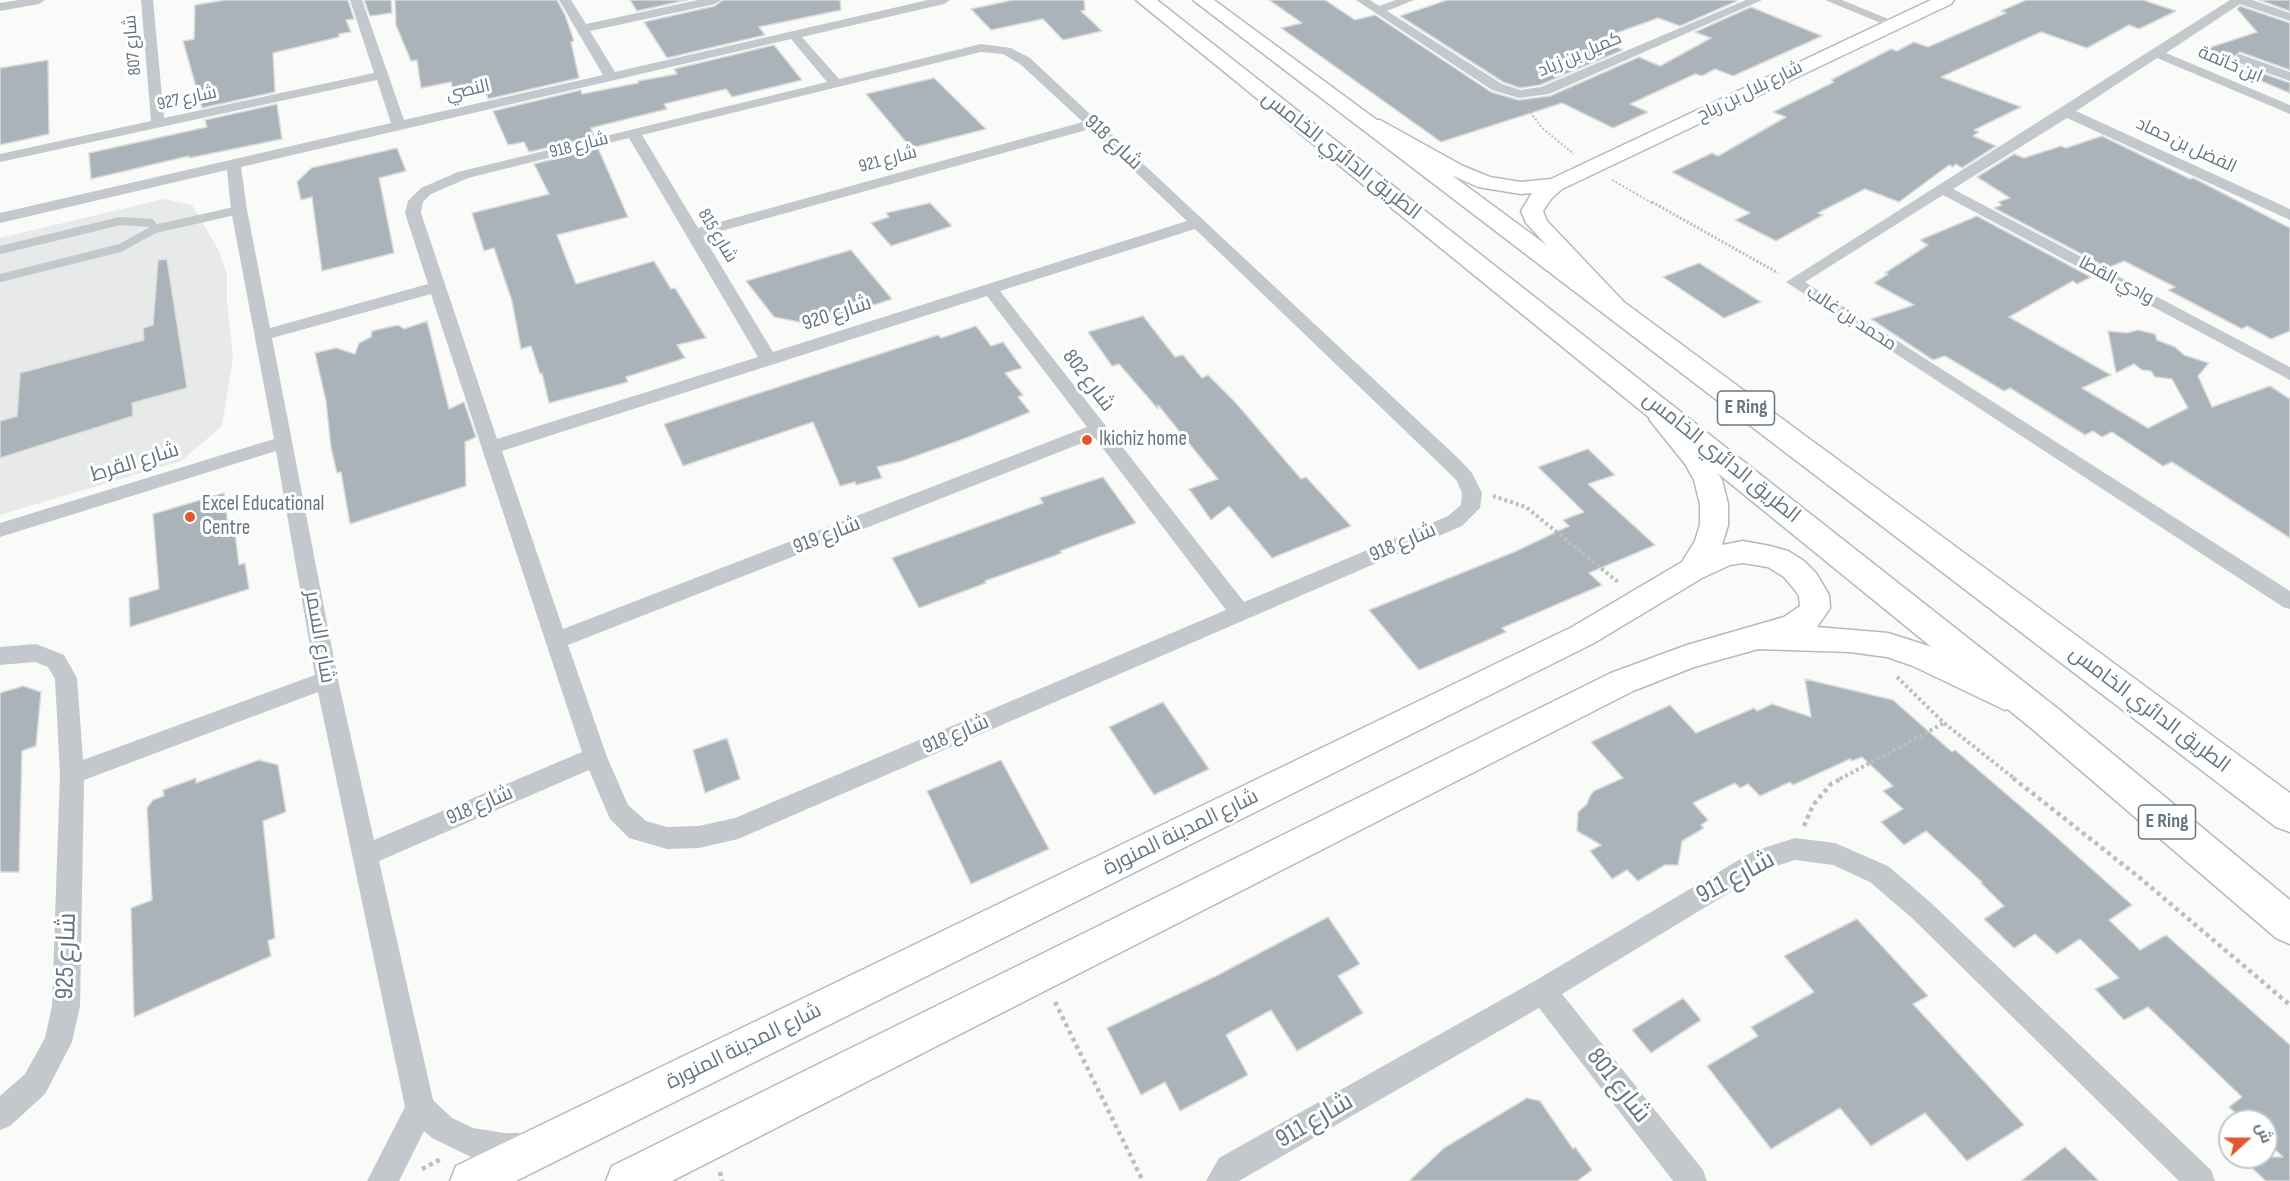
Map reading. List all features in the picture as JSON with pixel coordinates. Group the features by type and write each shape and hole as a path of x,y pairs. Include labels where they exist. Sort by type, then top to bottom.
{"main road":[{"name":"الطريق الدائري الخامس","path":"1145,0 2044,718 2290,926"},
{"name":"الطريق الدائري الخامس","path":"1202,0 2290,815"}],"street":[{"path":"0,7 39,0"},
{"name":"شارع 807","path":"147,0 158,123"},
{"path":"356,0 399,125"},
{"path":"564,0 611,77"},
{"path":"582,29 715,0"},
{"name":"النصي","path":"0,218 944,0"},
{"name":"كميل بن زياد","path":"1362,0 1497,87 1519,94 1544,91 1756,0"},
{"path":"1378,10 1408,0"},
{"path":"1831,0 1892,23"},
{"name":"شارع بلال بن رباح","path":"1636,326 1537,223 1532,211 1535,203 1555,185 1892,23 1945,0"},
{"path":"2239,0 2290,17"},
{"name":"محمد بن غالب","path":"2239,0 2066,112 1794,282 2286,594"},
{"path":"794,35 835,82"},
{"name":"شارع 918","path":"968,50 1006,51 1025,61 1452,464 1465,478 1472,493 1470,508 1455,521 738,828 699,837 667,838 638,830 619,813 595,757 413,213 416,201 426,191 463,175 835,82 968,50"},
{"name":"ابن خاتمة","path":"2156,53 2290,110"},
{"path":"2239,58 2290,77"},
{"name":"شارع 927","path":"0,158 382,75"},
{"name":"شارع بلال بن رباح","path":"1343,107 1472,178 1509,187 1555,185"},
{"name":"الفضل بن حماد","path":"2066,112 2290,215"},
{"name":"شارع 921","path":"694,234 1093,124"},
{"name":"شارع 815","path":"633,133 768,359"},
{"name":"شارع السمر","path":"233,163 239,210 327,680 420,1108"},
{"name":"وادي القطا","path":"1942,189 2290,374"},
{"name":"شارع 920","path":"490,448 1198,223"},
{"path":"264,335 437,287"},
{"name":"شارع 802","path":"990,289 1240,613"},
{"name":"شارع المدينة المنورة","path":"471,1181 1583,635 1641,603 1692,570 1709,542 1714,525 1708,480 1678,435 1633,388"},
{"name":"شارع 919","path":"555,641 1098,430"},
{"name":"شارع القرط","path":"0,530 284,442"},
{"path":"627,1181 1622,682 1687,657 1794,626 1807,618 1815,608 1814,595 1794,569 1778,559 1760,553 1743,552 1724,555 1692,570"},
{"path":"1758,637 1807,637 1888,645 1924,657 1969,677 2044,718"},
{"name":"شارع 925","path":"0,656 36,653 56,661 66,678 72,774 66,1006 58,1042 35,1084 0,1116"},
{"path":"72,774 327,680"},
{"name":"شارع 918","path":"365,855 595,757"},
{"name":"شارع 911","path":"1221,1181 1230,1169 1543,991 1763,859 1795,849 1835,854 1879,874 1921,910 2200,1181"},
{"name":"شارع 801","path":"1543,991 1692,1181"},
{"path":"382,1181 403,1145 420,1108 442,1128 471,1142 504,1148 540,1147"}],"lane":[{"path":"0,278 120,248 155,229 239,210"},
{"path":"0,250 120,221 139,220 151,223 155,229"}],"path":[{"path":"1519,94 1536,122 1591,168 1794,282"},
{"path":"1472,493 1500,497 1526,507 1641,603"},
{"path":"1871,643 1895,674 1944,723 2140,878 2290,1005"},
{"path":"1795,849 1813,805 1831,784 1944,723"},
{"path":"1041,974 1143,1181"}],"shaded area":[{"path":"164,199 192,205 218,249 227,274 227,300 233,358 222,426 181,461 0,515 0,238"}],"building":[{"path":"225,0 348,0 354,19 346,20 351,32 273,53 275,92 202,108 183,41 194,39 195,5"},
{"path":"364,0 391,0 392,13 370,16"},
{"path":"395,0 557,0 574,41 571,42 579,78 488,99 485,89 455,95 451,82 421,88 417,60 411,61 396,25"},
{"path":"630,0 687,0 637,11"},
{"path":"723,0 840,0 841,10 759,27 765,35 667,58 644,22 715,6"},
{"path":"1013,0 1084,0 1085,10 1081,11 1102,31 1063,40 1043,19 991,30 971,9"},
{"path":"1269,0 1325,0 1355,20 1375,15 1491,92 1519,100 1550,96 1639,57 1660,66 1711,38 1695,32 1751,7 1822,36 1733,76 1715,69 1702,76 1695,74 1630,104 1648,112 1613,128 1562,103 1441,142 1281,28 1302,23"},
{"path":"1447,0 1737,1 1680,26 1658,18 1600,39 1623,50 1540,85 1520,88 1503,82 1400,16"},
{"path":"2026,0 2143,0 2176,11 2139,29 2129,25 2087,48 2041,32 1941,77 2021,107 1974,130 1979,132 1973,136 1996,146 1962,168 1956,164 1953,167 1949,165 1899,202 1865,189 1818,213 1823,215 1776,241 1735,220 1750,213 1672,172 1712,153 1718,156 1786,117 1773,112 1834,82 1831,80 1891,49 1897,51 1914,42 1928,47 2006,13 2001,11"},
{"path":"2259,0 2290,0 2290,11"},
{"path":"2240,6 2290,23 2290,70 2240,52 2231,59 2233,63 2290,83 2290,93 2227,67 2233,65 2199,51 2257,32 2237,9"},
{"path":"774,45 802,80 732,97 726,89 664,104 667,109 591,128 594,137 529,152 524,142 508,145 493,111 581,90 582,94 677,74 674,69"},
{"path":"48,60 49,134 0,145 0,68"},
{"path":"934,78 986,129 911,148 866,94"},
{"path":"277,104 282,139 189,158 189,156 91,179 89,153 207,127 205,120"},
{"path":"2102,136 2190,179 2193,178 2290,228 2290,331 2271,339 2247,326 2242,329 2168,290 2175,287 2124,261 2108,268 1994,208 2002,205 1998,202 2010,198 1977,177 2014,154 2024,158"},
{"path":"397,148 406,171 379,178 394,253 322,271 312,197 301,200 297,182 311,168"},
{"path":"598,148 628,217 557,235 576,284 654,261 671,289 675,288 706,338 677,345 685,358 626,377 628,382 549,403 542,373 540,374 531,346 521,349 512,301 494,248 484,251 472,213 549,194 534,164"},
{"path":"930,203 952,226 891,246 871,223 889,217 886,213"},
{"path":"1977,216 2091,277 2077,284 2073,281 2009,317 2111,375 2082,388 2148,428 2188,408 2172,379 2155,377 2151,371 2142,370 2134,364 2116,373 2108,331 2127,333 2138,330 2155,334 2157,340 2175,347 2184,355 2209,363 2198,376 2212,407 2270,386 2290,399 2290,538 2172,462 2163,466 2112,432 2102,437 2093,431 2085,435 2010,388 2004,391 1945,356 1933,360 1871,319 1914,305 1874,283 1888,274 1885,273 1928,245 1920,240"},
{"path":"851,250 892,299 814,325 774,317 746,281"},
{"path":"167,259 187,388 132,403 133,416 0,458 0,421 17,416 20,373 144,340 143,328 153,325 158,260"},
{"path":"1699,263 1761,302 1724,318 1663,277"},
{"path":"1143,316 1175,357 1183,355 1202,378 1208,375 1235,402 1301,479 1306,477 1351,526 1272,558 1229,506 1211,520 1189,489 1218,479 1158,405 1158,409 1119,364 1112,366 1088,332"},
{"path":"427,321 449,409 464,402 476,437 465,442 466,486 350,524 341,472 337,473 331,448 326,401 315,353 336,348 355,354 359,343 371,337 372,331 398,325 404,329"},
{"path":"976,326 991,346 1003,342 1022,368 1005,373 1023,395 1018,397 1030,412 966,438 902,461 877,467 882,478 856,485 855,482 840,486 813,422 683,466 664,424 938,335 941,338"},
{"path":"1588,449 1615,475 1588,484 1655,545 1589,573 1602,585 1502,628 1506,632 1419,670 1369,610 1514,552 1569,526 1563,520 1584,512 1538,467"},
{"path":"1103,477 1136,523 985,581 986,583 919,608 892,558 1043,503 1040,498"},
{"path":"224,493 228,527 234,525 239,565 245,563 249,589 130,627 129,598 159,589 153,514"},
{"path":"1805,679 1893,700 1952,752 1955,750 2046,828 2132,905 2109,920 2140,950 2166,935 2290,1045 2290,1181 2266,1181 2253,1169 2278,1169 2278,1157 2283,1157 2278,1152 2278,1109 2231,1109 2229,1107 2242,1097 2148,1007 2124,1020 2095,989 2119,978 2080,939 2057,954 2035,934 2014,948 1984,919 2004,906 1982,882 1926,831 1904,845 1881,822 1903,809 1883,791 1893,786 1862,757 1852,761 1850,759 1793,785 1790,782 1760,796 1748,784 1740,788 1735,783 1693,803 1708,820 1701,825 1704,828 1682,841 1678,865 1665,865 1638,881 1627,870 1612,879 1590,851 1601,845 1577,831 1578,812 1587,804 1594,791 1623,778 1591,742 1670,705 1696,733 1754,708 1757,711 1772,704 1811,717"},
{"path":"23,686 41,692 36,746 22,751 19,872 0,872 0,693"},
{"path":"1163,702 1209,769 1154,795 1109,727"},
{"path":"727,738 740,779 705,793 693,750"},
{"path":"259,760 278,765 286,812 263,821 275,938 268,941 271,956 134,1017 131,908 152,900 147,808 153,800 164,796 163,790 196,778 196,783"},
{"path":"1001,760 1049,849 971,884 927,791"},
{"path":"1328,917 1360,964 1338,976 1363,1013 1297,1051 1271,1010 1226,1035 1248,1075 1180,1111 1165,1082 1141,1095 1107,1028 1216,976"},
{"path":"1857,919 1928,996 1913,1004 2024,1125 1967,1161 1925,1113 1871,1146 1840,1108 1771,1149 1707,1066 1758,1036 1751,1027 1814,992 1784,956"},
{"path":"1683,998 1701,1020 1651,1053 1632,1030"},
{"path":"1527,1098 1540,1101 1573,1149 1575,1147 1592,1170 1577,1181 1409,1181 1444,1148"},
{"path":"2065,1147 2099,1181 2021,1181 2054,1155"}],"place":[{"name":"Ikichiz home","path":"1087,440"},
{"name":"Excel Educational Centre","path":"190,517"}]}
